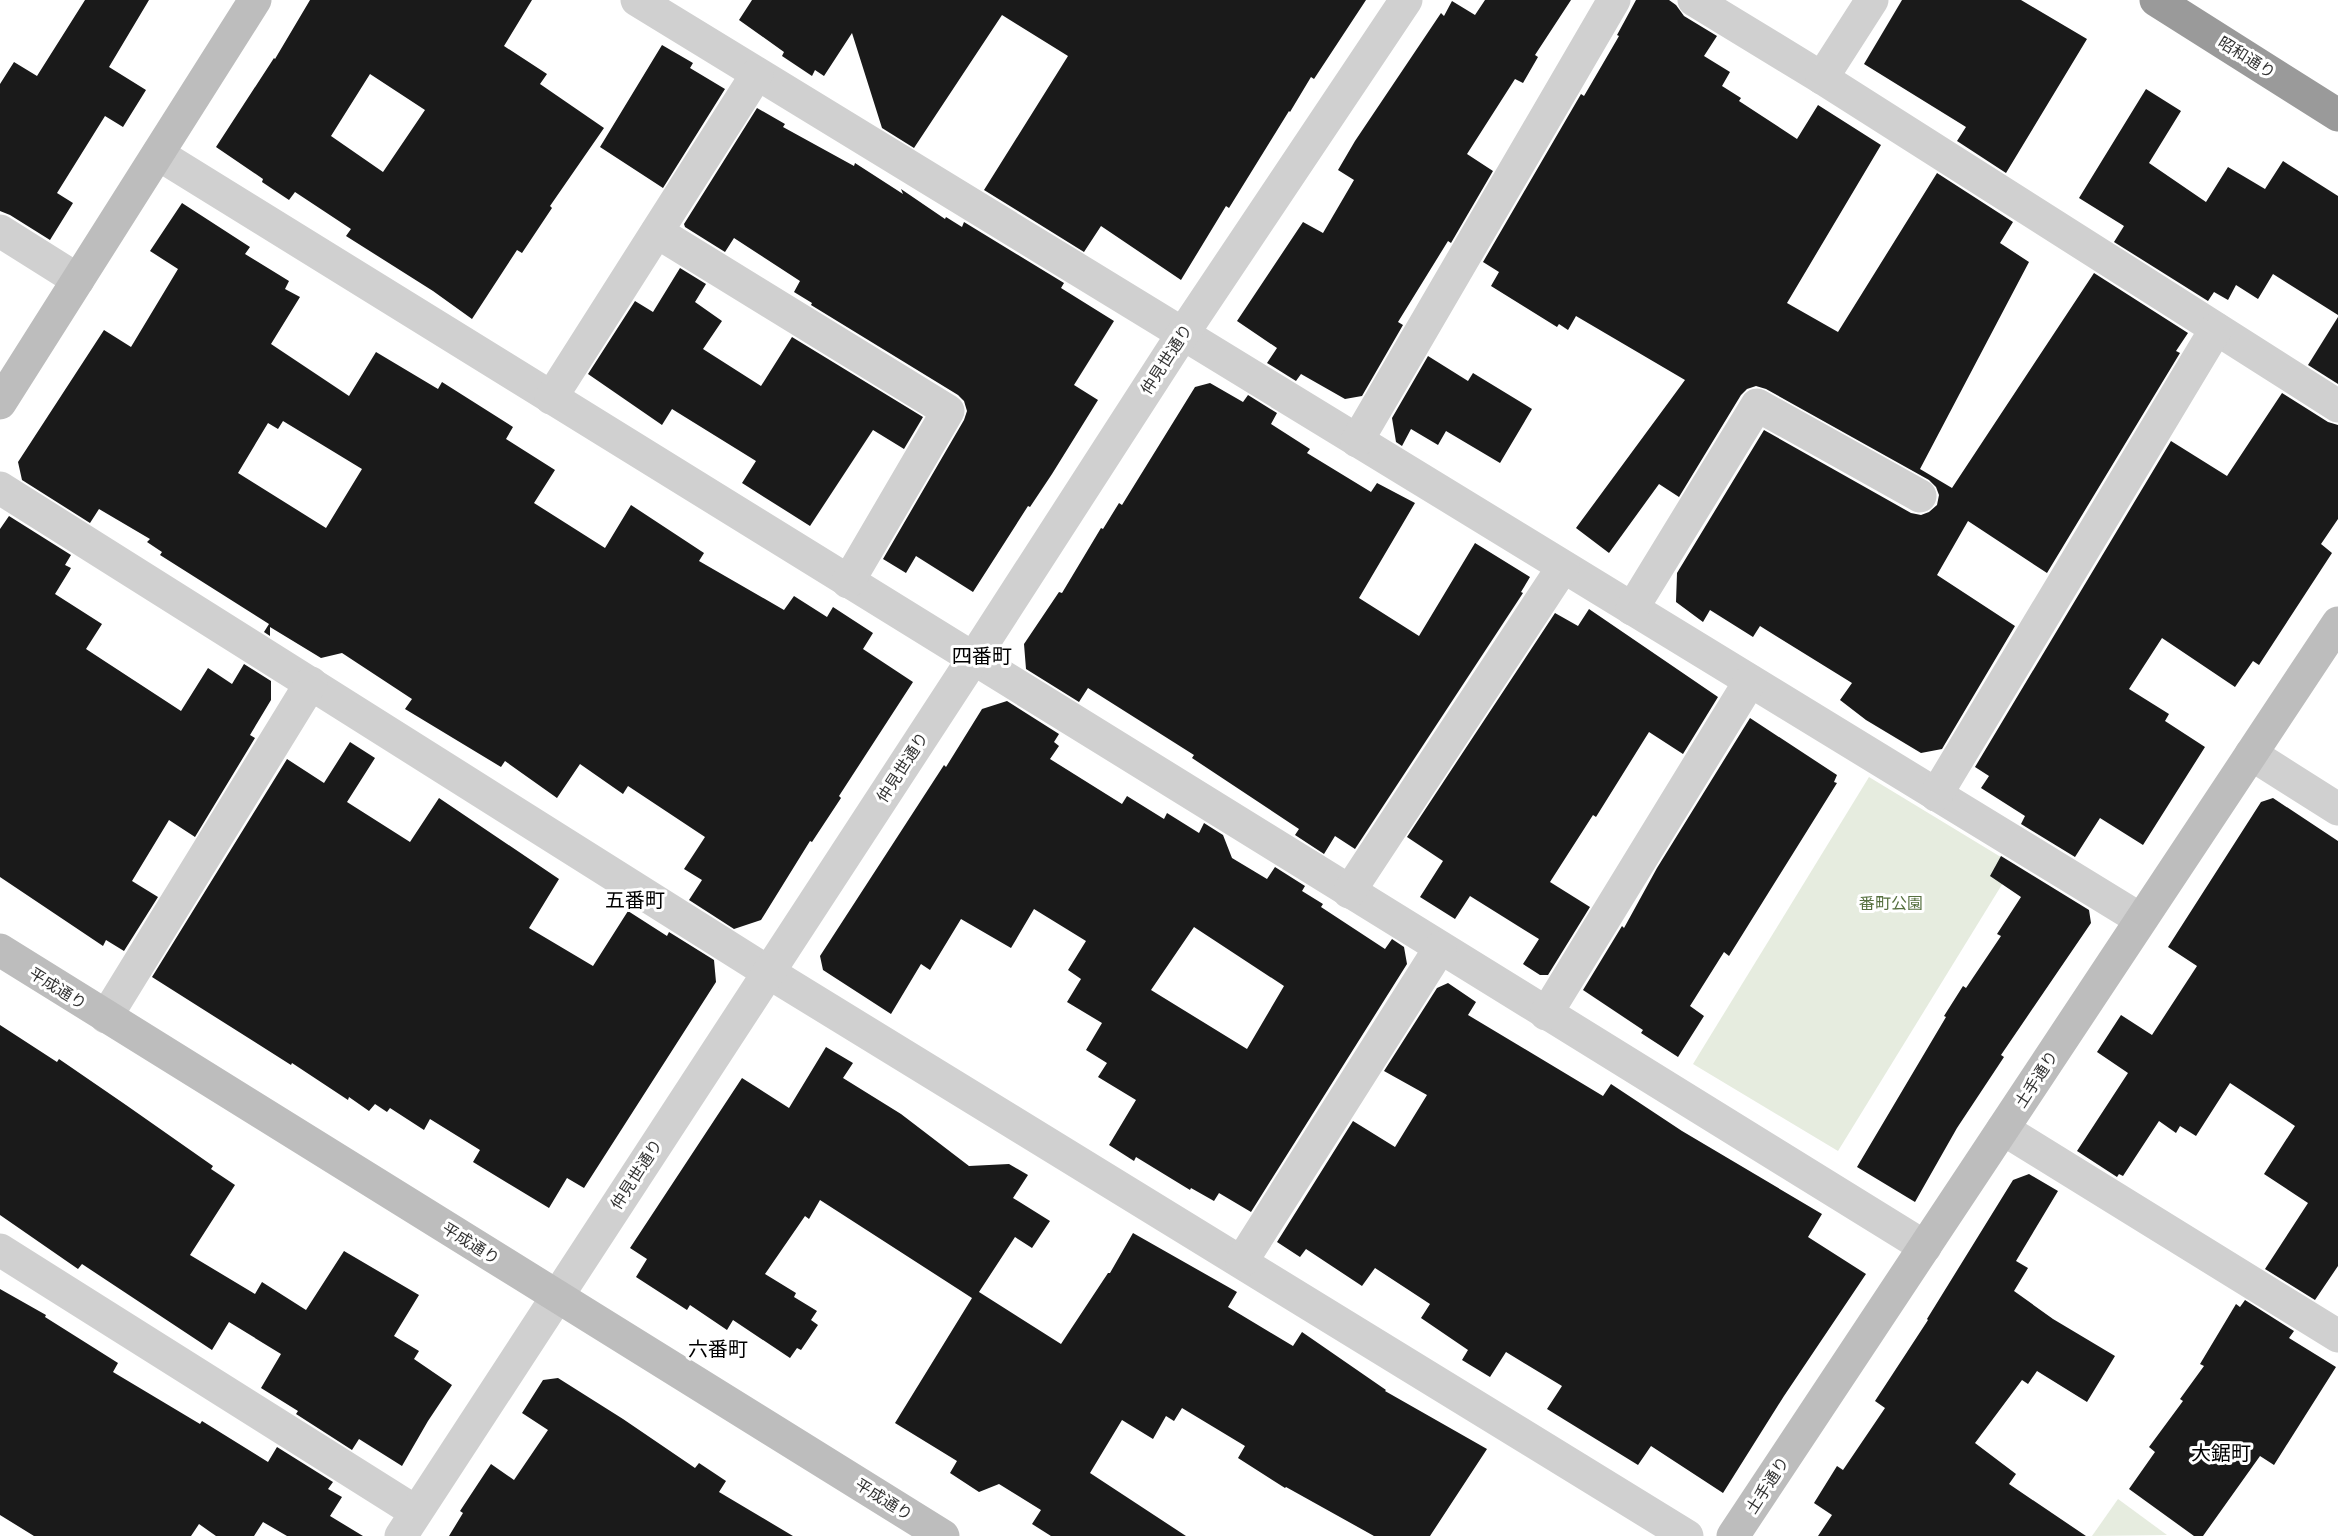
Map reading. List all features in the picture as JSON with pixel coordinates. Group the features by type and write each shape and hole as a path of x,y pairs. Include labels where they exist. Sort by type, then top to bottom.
{"highway":[{"name":"昭和通り","path":"2156,0 2338,115"}],"street":[{"path":"0,403 255,0"},
{"path":"637,0 2140,919"},
{"name":"仲見世通り","path":"409,1524 973,660 1182,335 1406,0"},
{"path":"1357,441 1614,0"},
{"path":"1694,0 1822,78 2338,406"},
{"path":"1822,78 1872,0"},
{"path":"551,398 757,74"},
{"path":"158,154 1924,1247"},
{"path":"0,231 78,280"},
{"path":"657,232 948,411 848,582"},
{"path":"1936,795 2217,329"},
{"path":"1632,609 1757,405 1920,496"},
{"path":"0,488 768,972 1687,1536"},
{"path":"1349,892 1563,567"},
{"name":"土手通り","path":"1733,1536 2338,623"},
{"path":"1546,1014 1750,681"},
{"path":"106,1017 311,683"},
{"path":"2251,754 2338,809"},
{"path":"1242,1261 1440,948"},
{"name":"平成通り","path":"0,950 943,1536"},
{"path":"2003,1130 2338,1336"},
{"path":"0,1250 409,1524"}],"green space":[{"name":"番町公園","path":"1869,777 2014,865 1838,1151 1693,1064"},
{"path":"2118,1499 2167,1535 2092,1536"}],"building":[{"path":"85,0 149,0 109,67 146,90 123,127 105,116 57,193 73,203 50,240 0,211 0,84 14,62 37,76"},
{"path":"310,0 532,0 504,46 547,74 540,84 604,128 550,206 552,208 522,253 517,250 472,319 433,291 346,236 351,229 295,192 289,200 216,147 275,59","holes":["370,74 425,110 383,172 331,136"]},
{"path":"752,0 1366,0 1314,79 1311,77 1229,208 1226,206 1181,280 1101,226 1084,252 984,190 1068,56 1002,15 914,148 882,128 852,33 824,76 815,70 812,76 782,56 784,52 739,20"},
{"path":"1485,0 1571,0 1535,55 1538,57 1523,83 1515,79 1467,154 1493,171 1451,243 1448,241 1398,322 1403,325 1362,396 1345,399 1301,374 1296,381 1267,363 1277,348 1237,321 1303,222 1323,233 1354,180 1338,170 1441,13 1444,16 1452,1 1475,15"},
{"path":"1636,0 1669,0 1684,16 1717,36 1704,56 1730,72 1722,86 1741,98 1739,101 1797,139 1818,105 1881,145 1787,303 1838,332 1937,173 2013,222 2000,243 2029,262 1920,469 1952,488 2094,273 2188,333 2176,351 2180,353 2047,573 1968,521 1937,575 2015,626 1942,749 1921,753 1866,720 1840,700 1852,683 1760,626 1753,637 1710,610 1703,622 1676,602 1677,573 1764,430 1911,513 1921,515 1937,505 1939,495 1936,487 1929,480 1766,389 1756,386 1747,389 1741,395 1679,497 1659,484 1609,553 1576,528 1685,380 1576,316 1568,330 1559,324 1557,327 1491,286 1499,272 1483,262 1581,94 1584,96 1619,36 1617,35"},
{"path":"1902,0 2021,0 2087,39 2006,173 1957,141 1966,127 1864,64"},
{"path":"662,45 693,63 690,68 725,89 663,188 600,147"},
{"path":"2146,89 2181,111 2149,163 2206,202 2228,167 2265,189 2283,161 2338,196 2338,315 2273,274 2258,299 2236,285 2228,300 2214,292 2208,301 2114,242 2124,226 2079,198"},
{"path":"757,108 785,124 783,127 854,166 855,163 903,194 901,189 945,219 946,217 962,227 964,222 1064,283 1061,288 1114,321 1074,385 1098,400 1052,474 1030,507 1028,506 973,592 916,556 906,573 883,559 964,420 967,411 964,401 958,395 811,305 812,303 794,292 800,281 734,238 725,252 685,227 684,224"},
{"path":"182,203 250,247 245,254 289,281 285,289 300,297 271,344 349,396 376,352 438,389 442,382 513,427 506,439 555,470 534,503 605,548 631,505 704,553 699,561 784,610 794,596 827,617 833,607 873,633 863,649 913,682 761,920 734,929 689,900 702,880 684,869 705,837 628,786 623,794 580,764 557,798 505,761 501,767 405,709 412,699 342,653 321,658 270,627 270,636 264,632 269,624 160,555 162,552 147,542 150,539 99,509 90,523 22,480 18,462 104,330 131,347 178,269 150,251","holes":["283,421 362,469 326,528 238,473 268,423 278,429"]},
{"path":"680,268 706,284 695,302 722,321 703,349 761,386 792,337 923,417 904,449 873,430 810,526 742,483 756,461 672,409 662,425 588,374 635,301 653,312"},
{"path":"2338,317 2338,384 2308,365"},
{"path":"1428,356 1468,381 1473,373 1532,409 1500,463 1446,431 1438,445 1411,429 1402,446 1396,442 1392,418"},
{"path":"1210,383 1243,402 1248,395 1277,413 1271,424 1310,449 1307,453 1371,492 1377,483 1415,503 1359,598 1419,636 1475,543 1530,577 1521,592 1523,593 1355,849 1335,836 1324,854 1295,835 1299,829 1192,758 1194,755 1088,688 1079,702 1026,669 1024,644 1059,592 1062,593 1101,528 1103,529 1119,503 1122,505 1195,387"},
{"path":"2282,393 2328,422 2338,425 2338,519 2321,544 2332,553 2259,665 2253,661 2235,687 2162,638 2129,689 2169,714 2165,721 2205,747 2143,845 2100,818 2075,857 2021,824 2025,816 1981,788 1989,776 1975,767 2171,441 2227,476"},
{"path":"9,516 71,555 65,565 71,568 55,594 102,624 86,649 181,711 208,668 232,684 244,664 271,681 271,700 250,735 255,738 195,837 169,820 132,881 158,897 124,951 106,940 103,946 0,877 0,529"},
{"path":"1589,609 1718,697 1683,754 1649,732 1596,817 1593,815 1550,882 1590,907 1548,975 1540,975 1523,964 1539,939 1470,896 1455,919 1420,897 1443,861 1407,837 1555,613 1578,626"},
{"path":"1007,701 1059,734 1054,742 1059,746 1050,759 1122,804 1127,796 1164,819 1167,813 1199,833 1204,823 1223,835 1232,858 1267,879 1275,867 1305,886 1302,891 1323,904 1321,907 1385,949 1392,939 1404,947 1407,964 1251,1212 1219,1193 1214,1201 1191,1188 1190,1190 1136,1157 1134,1161 1109,1145 1136,1100 1098,1077 1107,1063 1086,1050 1102,1023 1067,1002 1081,979 1068,970 1086,941 1034,909 1011,948 961,919 930,970 921,964 891,1014 823,970 820,956 982,709","holes":["1194,927 1284,986 1247,1049 1151,990"]},
{"path":"1750,718 1837,775 1834,782 1837,783 1729,956 1724,952 1690,1006 1704,1016 1678,1057 1641,1033 1643,1030 1583,990 1622,926 1624,928 1657,868"},
{"path":"350,742 375,758 347,802 410,842 439,798 559,879 529,928 593,966 628,911 667,936 669,932 714,960 716,982 584,1188 567,1178 549,1208 473,1162 480,1150 430,1119 424,1130 390,1108 387,1112 375,1104 369,1111 292,1063 291,1065 152,977 287,759 324,783"},
{"path":"2273,798 2338,841 2338,1266 2315,1300 2265,1269 2308,1203 2264,1174 2295,1126 2230,1083 2196,1136 2180,1126 2176,1133 2159,1121 2123,1176 2119,1174 2117,1177 2077,1151 2128,1073 2097,1052 2121,1015 2152,1035 2197,966 2168,947 2261,802"},
{"path":"2001,856 2089,910 2091,923 2001,1055 2004,1057 1957,1128 1915,1202 1857,1167 1946,1017 1944,1016 1963,986 1966,988 2001,936 1997,934 2021,897 1990,876"},
{"path":"1448,983 1476,1002 1468,1015 1603,1096 1611,1084 1682,1131 1822,1214 1808,1237 1866,1274 1784,1396 1723,1493 1651,1446 1638,1465 1547,1409 1562,1386 1506,1352 1490,1377 1462,1360 1468,1350 1421,1318 1430,1304 1375,1268 1362,1286 1306,1249 1300,1257 1277,1242 1353,1121 1395,1147 1427,1095 1384,1071 1437,988"},
{"path":"0,1025 57,1062 59,1059 213,1166 211,1169 235,1185 190,1255 255,1294 262,1282 306,1310 344,1251 419,1295 394,1336 419,1351 414,1359 452,1385 402,1466 359,1439 352,1450 296,1414 298,1411 261,1388 281,1354 229,1322 212,1350 82,1264 78,1269 0,1215"},
{"path":"826,1047 853,1063 843,1078 901,1114 969,1166 1009,1164 1028,1175 1013,1198 1050,1221 1032,1248 1015,1237 979,1292 1061,1344 1110,1273 1133,1233 1237,1292 1228,1307 1293,1346 1302,1332 1385,1391 1487,1449 1430,1536 1374,1536 1285,1488 1238,1458 1245,1446 1182,1408 1174,1421 1166,1416 1153,1439 1122,1420 1090,1473 1186,1536 1051,1536 1032,1524 1041,1510 999,1484 979,1492 950,1473 957,1461 895,1423 972,1298 820,1200 809,1219 805,1216 765,1274 796,1293 794,1297 817,1311 811,1320 818,1325 801,1350 797,1348 790,1358 733,1320 727,1330 690,1305 687,1310 636,1277 647,1259 630,1248 742,1078 789,1108"},
{"path":"2029,1174 2058,1191 2016,1261 2028,1268 2014,1291 2053,1319 2115,1356 2087,1402 2037,1371 2028,1384 2022,1380 1975,1443 2016,1474 2009,1484 2086,1536 1818,1536 1832,1515 1814,1503 1837,1466 1843,1470 1885,1408 1875,1401 1928,1320 2013,1180"},
{"path":"0,1289 46,1315 45,1317 118,1363 113,1372 200,1424 202,1421 268,1462 277,1447 333,1482 328,1489 342,1497 330,1516 363,1536 287,1536 263,1522 254,1536 216,1536 199,1524 191,1536 34,1536 0,1515"},
{"path":"2245,1300 2294,1331 2289,1338 2336,1367 2274,1465 2260,1456 2203,1536 2194,1536 2129,1489 2155,1452 2149,1447 2183,1401 2180,1399 2204,1366 2200,1364 2236,1304 2240,1307"},
{"path":"558,1378 695,1468 699,1463 726,1481 719,1492 793,1536 449,1536 463,1513 460,1511 491,1464 514,1480 548,1430 522,1413 543,1380"}],"district":[{"name":"四番町","path":"982,656"},
{"name":"五番町","path":"635,900"},
{"name":"六番町","path":"718,1349"},
{"name":"大鋸町","path":"2221,1453"}]}
